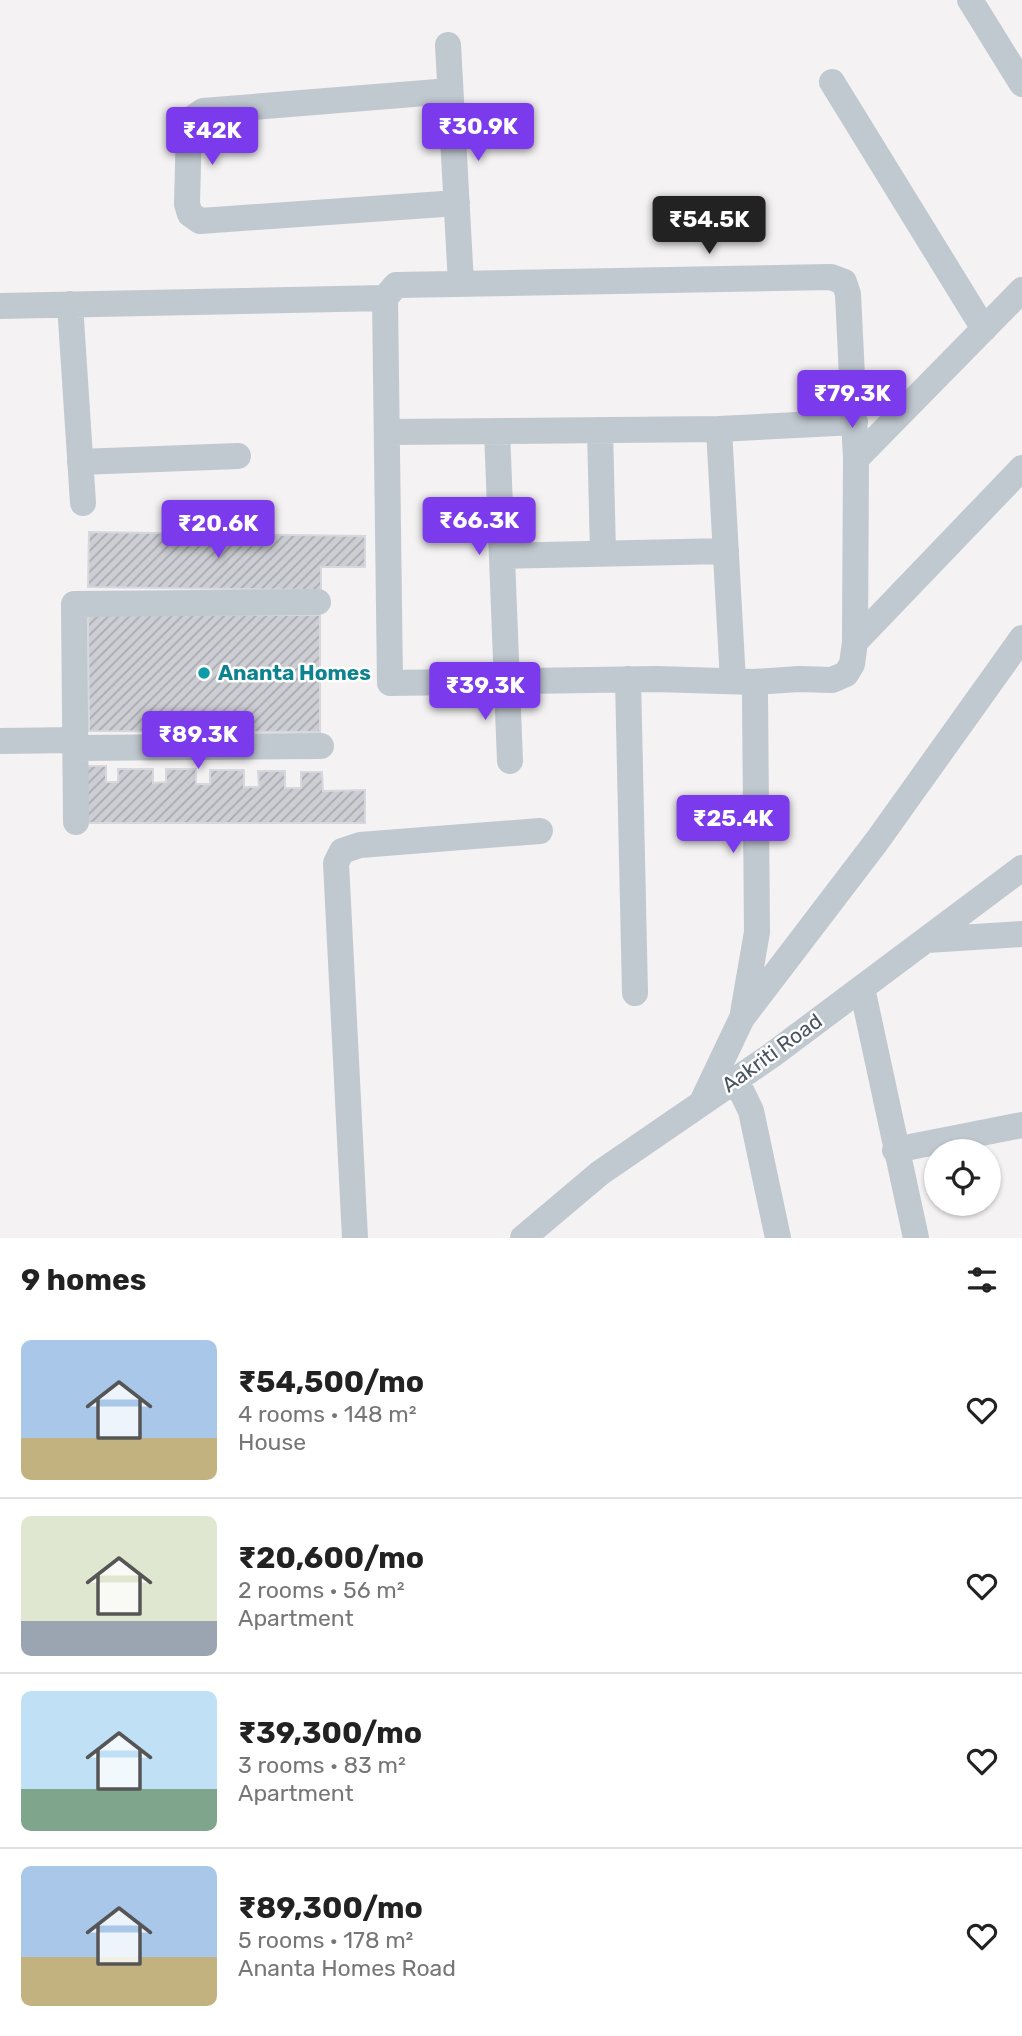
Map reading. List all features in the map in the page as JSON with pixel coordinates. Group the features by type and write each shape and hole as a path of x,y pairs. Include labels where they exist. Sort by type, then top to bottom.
{"street":[{"path":"970,0 1022,84"},
{"path":"448,45 461,284"},
{"path":"832,82 984,329"},
{"path":"450,91 203,111 194,117 189,125 187,204 190,214 200,221 457,203"},
{"path":"831,278 844,282 848,295 856,459 855,642 852,664 846,674 832,680 799,679 744,687 628,679 390,684 385,298 396,285 461,284 831,278"},
{"path":"856,459 1022,290"},
{"path":"0,306 385,298"},
{"path":"70,304 83,503"},
{"path":"387,432 719,429 855,422"},
{"path":"719,429 726,551 744,687 757,932 742,1018"},
{"path":"600,430 603,554"},
{"path":"496,431 510,761"},
{"path":"80,462 238,456"},
{"path":"855,642 1022,468"},
{"path":"502,556 726,551"},
{"path":"76,822 74,604 318,602"},
{"path":"701,1104 742,1018 877,841 1022,638"},
{"path":"628,679 635,993"},
{"path":"0,741 321,746"},
{"path":"355,1238 336,863 342,851 360,845 540,831"},
{"name":"Aakriti Road","path":"523,1238 600,1172 736,1080 1022,868"},
{"path":"927,940 1022,934"},
{"path":"862,988 916,1238"},
{"path":"736,1080 751,1111 778,1238"},
{"path":"895,1150 1022,1125"}],"building":[{"path":"89,532 365,536 365,567 321,567 321,590 88,587"},
{"name":"Ananta Homes","path":"88,615 320,615 320,732 89,731"},
{"path":"86,766 106,766 106,782 118,782 118,769 153,769 153,783 166,782 166,769 196,769 196,784 210,784 210,770 244,770 244,787 259,787 258,771 285,771 285,788 301,788 301,772 322,772 323,791 365,790 365,823 86,823"}],"place":[{"name":"Ananta Homes","path":"204,673"}]}
